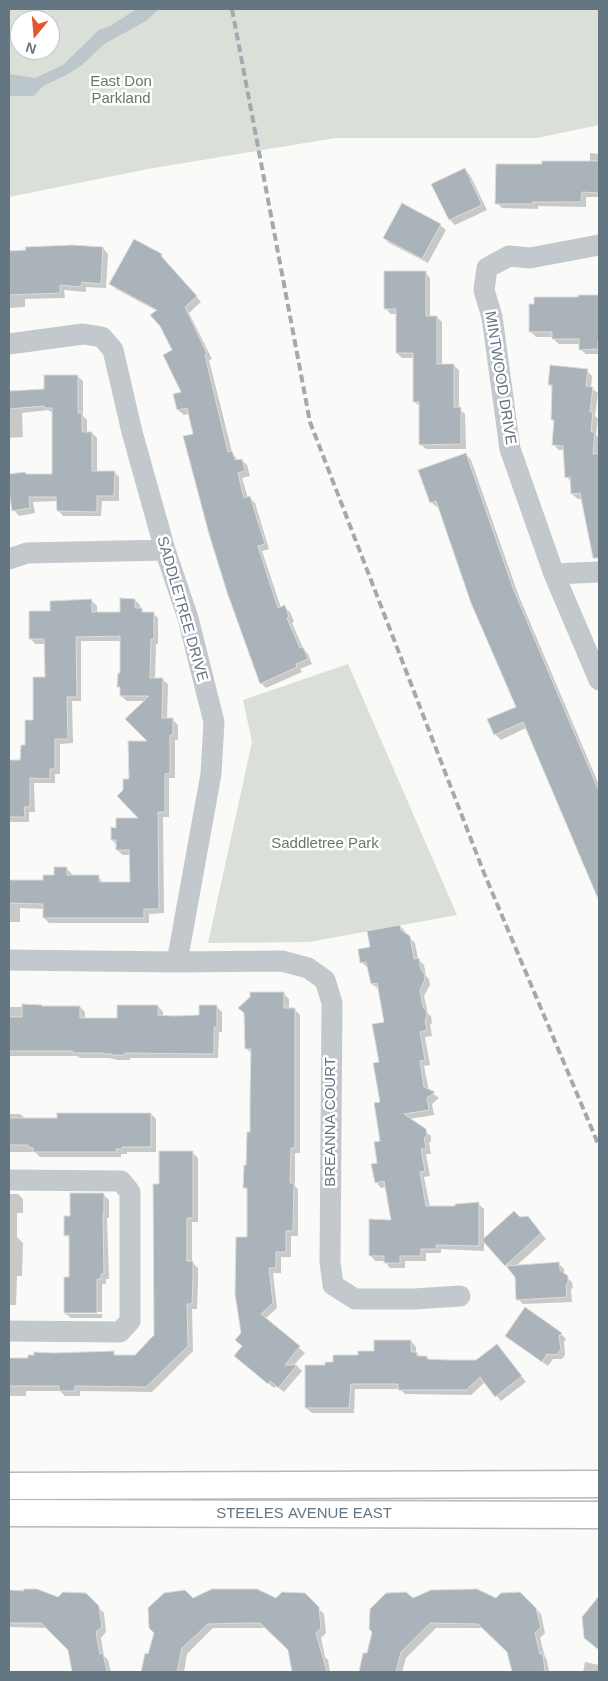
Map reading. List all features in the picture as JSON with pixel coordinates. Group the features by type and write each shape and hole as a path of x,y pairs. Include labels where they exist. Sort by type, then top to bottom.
{"main road":[{"name":"STEELES AVENUE EAST","path":"9,1486 599,1484"},
{"name":"STEELES AVENUE EAST","path":"9,1513 599,1515"}],"street":[{"name":"MINTWOOD DRIVE","path":"599,246 530,258 509,256 487,268 484,290 492,317 510,448 554,574 599,680"},
{"name":"SADDLETREE DRIVE","path":"9,344 83,334 102,337 113,350 132,432 165,550 188,618 214,722 211,774 177,962"},
{"path":"9,559 27,552 165,550"},
{"path":"554,574 599,572"},
{"path":"9,960 177,962"},
{"name":"BREANNA COURT","path":"177,962 282,961 308,968 325,980 332,1003 330,1262 333,1285 355,1299 414,1299 460,1296"},
{"path":"9,1180 121,1181 130,1192 130,1321 120,1332 9,1331"}],"green space":[{"name":"East Don Parkland","path":"9,9 599,9 599,125 537,138 335,138 148,169 9,197"},
{"name":"Saddletree Park","path":"348,664 457,915 309,942 208,943 252,742 243,700"}],"shaded area":[{"path":"137,9 159,9 146,21 104,44 82,65 43,86 34,96 9,96 9,74 35,78 63,65 99,30 110,26"}],"building":[{"path":"542,161 599,161 599,193 582,192 581,202 495,204 496,164 542,164"},
{"path":"465,168 482,205 449,220 431,184"},
{"path":"402,203 441,224 422,259 383,238"},
{"path":"134,239 162,254 161,256 197,296 185,307 207,354 205,355 228,452 232,451 235,460 242,459 245,471 238,473 244,498 250,496 265,544 258,546 278,608 285,605 289,617 287,618 300,648 303,647 308,659 296,664 297,667 260,684 227,592 209,534 183,436 193,434 187,408 177,410 173,394 181,392 163,355 172,350 160,326 150,315 157,310 109,284"},
{"path":"72,245 103,247 101,284 82,282 81,287 60,285 60,293 9,295 9,251 26,250 25,247"},
{"path":"384,271 426,271 426,316 437,316 437,364 454,364 454,407 461,407 461,444 419,445 419,402 413,402 413,353 396,353 396,309 384,309"},
{"path":"578,295 599,295 598,349 579,350 579,339 552,339 552,332 529,332 529,304 534,304 534,297 578,297"},
{"path":"550,365 588,369 586,386 593,387 590,412 593,412 591,432 595,432 593,454 599,453 599,558 593,558 580,493 571,494 570,477 565,478 563,446 552,445 554,420 551,420 552,385 548,385"},
{"path":"44,375 78,375 78,413 82,413 82,432 92,432 92,471 115,471 114,496 97,496 97,512 57,511 56,497 29,497 30,508 12,511 9,498 9,474 25,472 26,474 52,474 52,408 44,408 44,406 9,409 9,391 44,389"},
{"path":"466,453 513,588 599,791 599,901 523,722 494,735 487,719 516,707 471,603 436,501 430,503 418,470"},
{"path":"120,598 135,599 135,608 142,608 142,612 154,612 154,639 151,639 150,678 163,678 162,718 173,718 173,735 170,735 170,773 165,774 165,812 158,812 159,909 144,909 144,918 43,918 43,904 9,903 9,880 43,880 43,875 54,875 54,867 67,867 67,875 99,875 99,882 130,882 129,850 116,850 116,840 111,840 111,827 116,828 116,818 138,818 117,796 123,790 123,779 129,779 128,741 147,741 125,719 149,696 120,696 120,687 117,687 118,673 120,673 120,636 76,637 77,697 67,697 68,739 55,739 55,769 50,769 50,779 30,778 30,807 24,807 25,817 9,817 9,760 20,760 21,745 25,745 25,720 33,720 33,677 45,677 44,639 29,639 29,611 50,611 50,601 92,599 92,612 120,612"},
{"path":"400,925 401,930 410,936 414,959 419,958 425,979 420,990 423,1007 426,1010 427,1030 420,1032 425,1060 420,1061 424,1087 435,1092 427,1098 429,1110 404,1114 426,1129 427,1135 424,1138 426,1149 421,1149 425,1171 420,1172 426,1206 455,1206 455,1204 479,1202 479,1246 436,1245 436,1249 421,1249 421,1256 400,1256 400,1263 384,1263 384,1256 369,1256 369,1219 391,1220 384,1181 375,1183 371,1164 377,1163 374,1142 380,1141 374,1103 380,1102 373,1063 379,1062 372,1024 384,1022 377,983 371,984 366,962 360,963 358,949 370,947 367,931"},
{"path":"250,992 284,992 284,1008 295,1008 295,1148 291,1148 290,1183 294,1183 293,1231 286,1231 286,1252 276,1252 276,1268 269,1268 273,1303 261,1314 300,1346 285,1365 297,1365 278,1388 270,1381 268,1384 234,1356 242,1346 235,1340 241,1333 235,1294 236,1237 247,1237 247,1188 243,1188 247,1132 250,1132 251,1049 245,1049 244,1013 238,1008 250,997"},
{"path":"22,1004 80,1006 80,1018 117,1018 117,1005 158,1005 158,1015 174,1016 199,1015 199,1005 217,1005 217,1027 214,1027 214,1054 125,1053 125,1055 112,1055 104,1053 73,1053 73,1051 9,1051 9,1017 22,1017"},
{"path":"57,1113 151,1113 151,1147 122,1147 122,1149 116,1149 117,1152 33,1152 33,1148 28,1147 28,1145 9,1145 9,1118 57,1118"},
{"path":"159,1151 193,1151 193,1218 187,1218 187,1261 193,1261 192,1304 187,1304 188,1346 146,1387 75,1386 75,1391 59,1391 59,1386 9,1386 9,1358 28,1358 28,1355 34,1355 34,1352 114,1351 114,1355 135,1355 154,1335 153,1184 159,1184"},
{"path":"70,1193 104,1193 104,1274 101,1274 101,1279 97,1279 97,1313 64,1313 64,1277 69,1277 69,1235 64,1236 64,1216 70,1216"},
{"path":"514,1211 520,1217 528,1216 541,1233 505,1266 482,1240"},
{"path":"559,1262 560,1270 568,1276 566,1285 567,1297 516,1300 515,1277 506,1266"},
{"path":"525,1307 562,1333 559,1336 561,1349 557,1355 547,1354 542,1362 505,1336"},
{"path":"374,1340 411,1340 411,1352 417,1352 417,1356 427,1356 427,1359 448,1360 476,1360 497,1344 522,1376 495,1397 480,1377 466,1390 398,1390 398,1384 351,1384 349,1408 305,1408 305,1365 325,1365 325,1362 333,1362 333,1355 358,1355 358,1351 374,1351"},
{"path":"24,1589 37,1589 58,1597 63,1592 86,1593 99,1606 102,1627 96,1632 100,1654 103,1653 107,1672 72,1672 68,1650 41,1623 9,1623 9,1590 24,1591"},
{"path":"212,1589 257,1589 276,1598 282,1592 305,1593 319,1607 321,1628 316,1633 327,1672 292,1672 288,1650 260,1623 246,1623 208,1624 182,1648 177,1672 141,1672 145,1653 148,1654 154,1633 149,1628 148,1608 164,1593 185,1590 193,1598"},
{"path":"477,1589 496,1598 501,1593 520,1592 536,1608 541,1627 535,1633 540,1654 543,1654 545,1672 512,1672 507,1652 478,1624 430,1623 401,1652 396,1672 359,1672 363,1653 367,1653 372,1632 369,1629 370,1609 386,1593 406,1592 413,1598 431,1590"},
{"path":"599,1596 599,1650 584,1638 582,1617"}],"railway":[{"path":"232,9 310,422 484,873 599,1146"}]}
